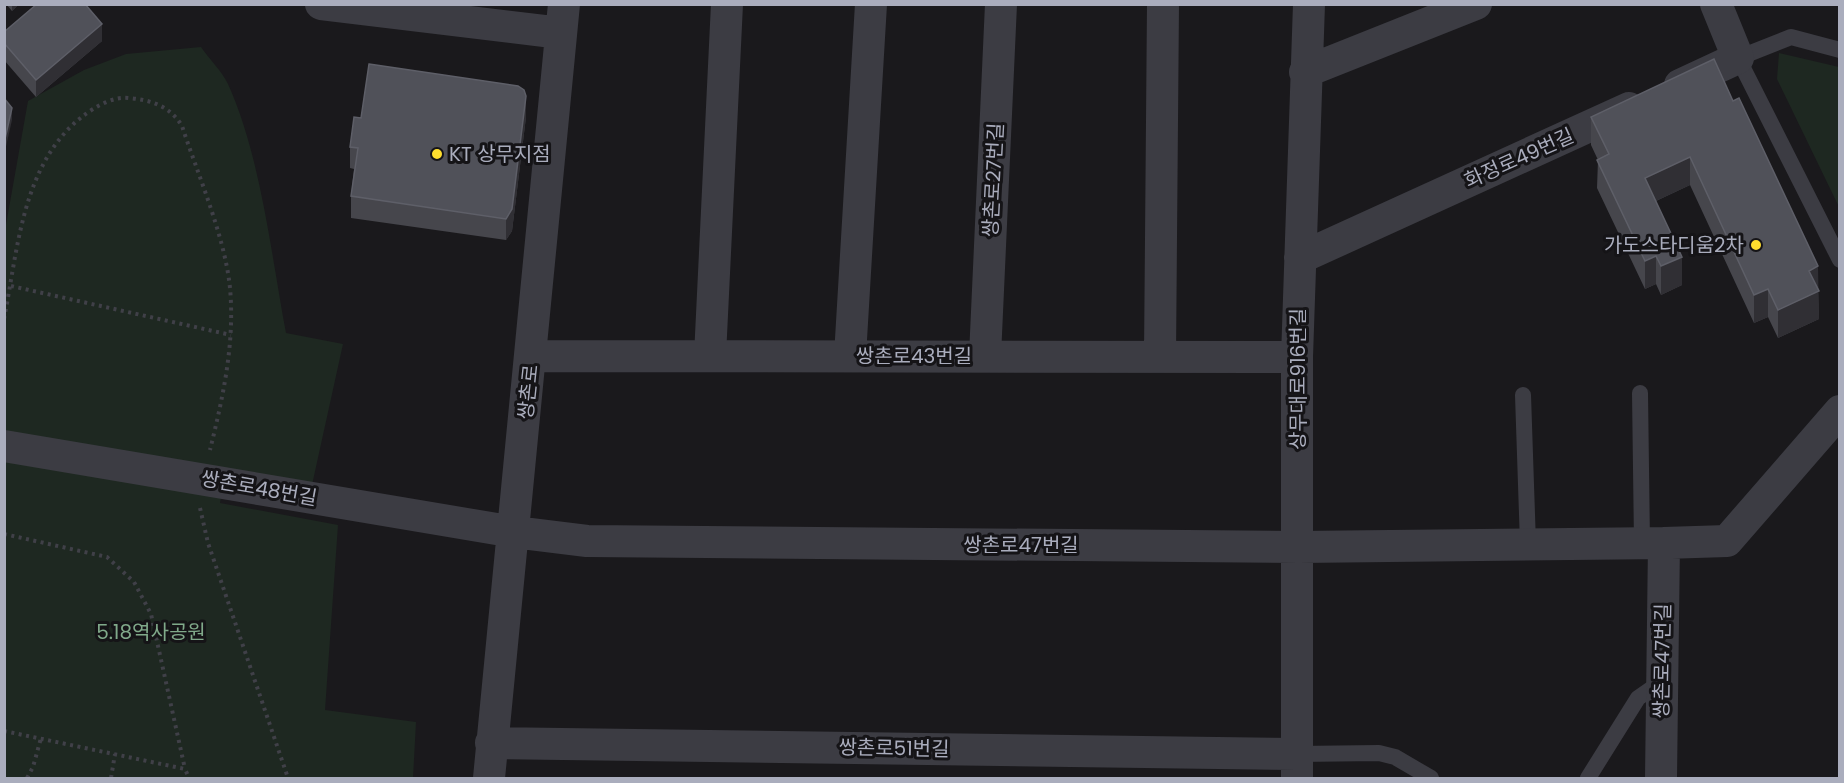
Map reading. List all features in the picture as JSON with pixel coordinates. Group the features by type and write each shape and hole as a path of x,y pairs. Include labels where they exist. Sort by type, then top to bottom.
{"street":[{"path":"321,4 563,19"},
{"path":"710,356 727,4"},
{"path":"850,356 871,4"},
{"name":"쌍촌로27번길","path":"985,356 1001,4"},
{"path":"1160,356 1163,4"},
{"name":"상무대로916번길","path":"1297,766 1299,547 1297,357 1309,4"},
{"path":"1305,72 1476,4"},
{"path":"1716,4 1738,58"},
{"name":"쌍촌로","path":"489,778 563,19"},
{"name":"화정로49번길","path":"1300,258 1738,58"},
{"name":"쌍촌로43번길","path":"531,356 1297,357"},
{"name":"쌍촌로47번길","path":"514,532 587,541 1299,547 1727,541 1839,411"},
{"name":"쌍촌로48번길","path":"4,446 514,532"},
{"name":"쌍촌로47번길","path":"1653,543 1661,682 1661,778"},
{"name":"쌍촌로51번길","path":"491,743 1297,766"}],"lane":[{"path":"1839,50 1791,37 1738,58 1839,260"},
{"name":"쌍촌로47번길","path":"1640,393 1653,543"},
{"path":"1523,394 1528,544"},
{"path":"1588,778 1638,698 1661,682"},
{"path":"1297,766 1378,753 1395,757 1431,778"}],"path":[{"path":"4,319 29,196 37,174 67,128 96,106 125,97 152,100 175,115 182,126 215,226 230,286 231,335 224,392 199,505 208,543 288,778"},
{"path":"11,286 231,335"},
{"path":"4,534 107,557 134,582 151,614 185,769 189,778"},
{"path":"4,731 185,769"},
{"path":"27,778 41,738"},
{"path":"111,778 115,754"}],"green space":[{"name":"5.18역사공원","path":"201,47 228,84 249,143 264,206 286,333 343,344 312,485 225,471 220,503 338,525 325,710 416,722 413,778 5,778 4,236 28,101 84,70 126,54"},
{"path":"1779,53 1839,67 1839,207 1777,79"}],"building":[{"path":"37,4 85,4 102,24 36,80 4,43 4,32"},
{"name":"가도스타디움2차","path":"1714,59 1733,101 1739,98 1818,266 1809,271 1819,291 1778,310 1768,289 1754,295 1690,157 1645,178 1682,257 1661,266 1656,256 1645,261 1597,160 1609,154 1591,117"},
{"name":"KT 상무지점","path":"369,64 518,86 524,90 526,96 512,209 506,219 351,196 358,148 350,147 354,117 361,118"},
{"path":"4,98 12,108 5,139 4,139"}],"place":[{"name":"KT 상무지점","path":"437,154"},
{"name":"가도스타디움2차","path":"1756,245"}]}
